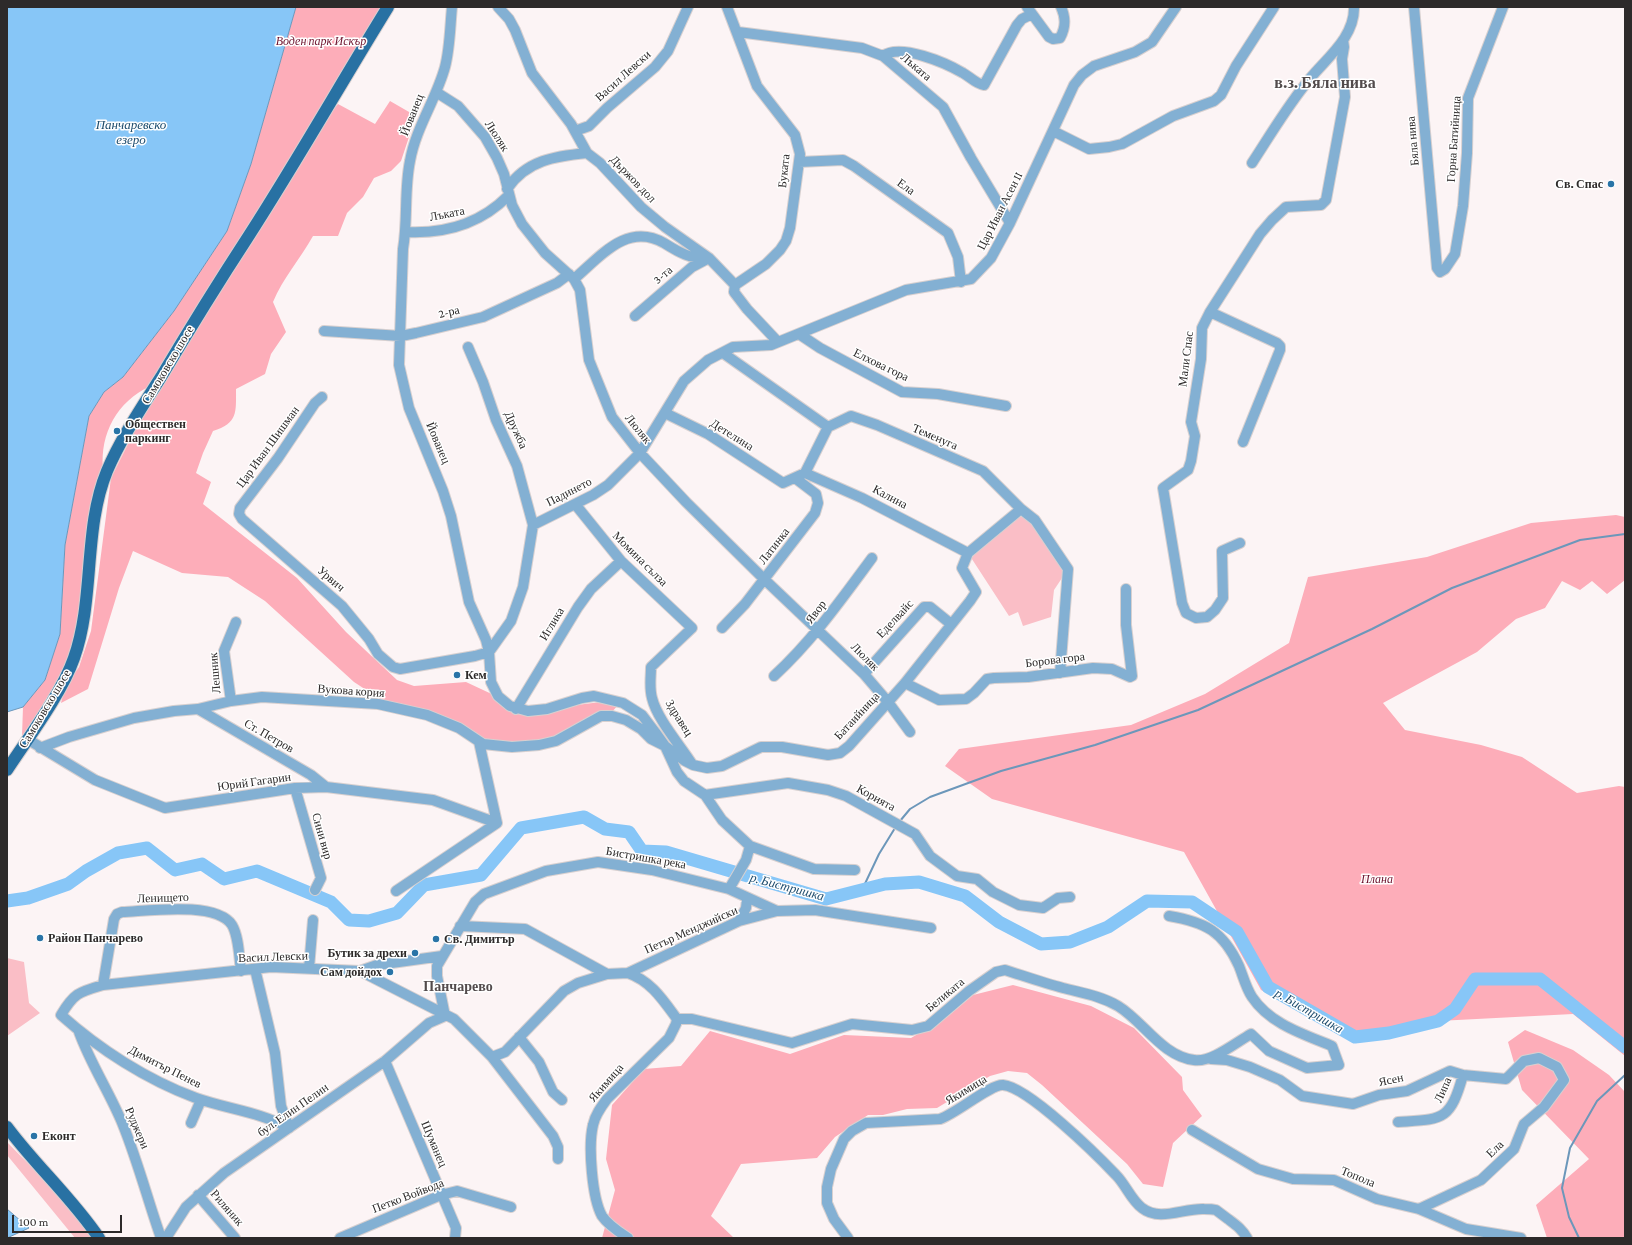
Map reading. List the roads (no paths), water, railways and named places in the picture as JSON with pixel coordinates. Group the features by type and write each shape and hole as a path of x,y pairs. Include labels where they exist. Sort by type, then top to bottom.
{"main road":[{"name":"Самоковско шосе","path":"7,770 59,689 74,660 82,622 92,537 101,488 108,470 152,390 213,291 280,187 388,7"},
{"path":"7,1127 23,1148"},
{"path":"7,1132 80,1212 99,1238"}],"street":[{"name":"Йованец","path":"452,7 445,66 436,92 423,117 410,160 406,232 403,249 399,365 409,408 443,491 451,516 469,602 486,640 489,652 491,682 498,696 516,708 528,711 547,708 594,696 623,702 642,715 665,746"},
{"name":"Държов дол","path":"498,7 516,30 532,73 575,131 587,153 600,163 641,207 665,227 710,258 735,285 734,292 778,342"},
{"name":"Васил Левски","path":"575,131 589,126 607,108 655,67 671,46 688,7"},
{"name":"Буката","path":"728,7 756,86 795,135 799,147 799,162 790,228 786,241 780,250 766,264 735,285"},
{"path":"882,56 890,52 906,52 931,59 954,68 984,85 1017,25 1029,11 1049,38 1060,38 1065,24 1065,16 1061,7"},
{"name":"Цар Иван Асен II","path":"778,342 906,290 961,282 971,279 991,258 1010,223 1074,85 1082,74 1094,66 1135,52 1152,42 1176,7"},
{"path":"1053,131 1089,149 1109,147 1122,144 1173,116 1214,101 1221,95 1236,66 1274,7"},
{"path":"1252,162 1304,85 1343,40 1351,22 1354,7"},
{"name":"Бяла нива","path":"1414,7 1437,268 1440,272"},
{"name":"Горна Батийница","path":"1440,272 1445,269 1455,254 1463,206 1467,153 1468,98 1503,7"},
{"name":"Лъката","path":"738,32 862,48 882,56 943,107 971,158 1010,223"},
{"name":"Мали Спас","path":"1240,543 1222,551 1223,598 1215,610 1207,617 1196,618 1186,613 1182,603 1163,488 1188,470 1191,461 1195,436 1191,422 1201,359 1202,328 1210,312 1260,234 1272,220 1286,207 1321,205 1326,200 1345,97 1342,59 1344,48 1343,40"},
{"name":"Люляк","path":"436,92 458,106 485,137 497,158 504,174 508,192 516,213 528,234 545,253 571,276 580,290 589,360 612,417 640,453 764,579 864,674 888,702 910,732"},
{"name":"Лъката","path":"406,232 445,228 469,223 484,216 508,192 518,176 535,163 560,156 587,153"},
{"name":"Ела","path":"799,162 843,160 854,166 948,233 958,257 961,282"},
{"name":"2-ра","path":"324,331 401,336 483,317 571,276 616,244 633,236 654,239 689,257 710,258"},
{"name":"3-та","path":"636,316 692,267 710,258"},
{"path":"1210,312 1277,343 1280,346 1280,350 1243,442"},
{"name":"Елхова гора","path":"799,334 832,355 902,392 938,394 1006,406"},
{"name":"Падинето","path":"533,525 575,504 608,485 640,453 684,381 708,360 733,347 771,345 778,342"},
{"name":"Дружба","path":"468,348 517,466 533,525"},
{"path":"723,353 828,427 805,473 795,478"},
{"name":"Цар Иван Шишман","path":"239,514 240,508 278,458 316,403 322,397"},
{"name":"Детелина","path":"665,413 708,434 783,483 795,478"},
{"name":"Теменуга","path":"828,427 851,416 877,425 983,471 1021,509 1035,520 1068,569 1060,673"},
{"name":"Калина","path":"805,473 862,498 968,553"},
{"name":"Латинка","path":"722,628 745,604 815,513 818,503 816,494 795,478"},
{"name":"Момина сълза","path":"575,504 621,561 692,628"},
{"path":"968,553 1021,509"},
{"name":"Урвич","path":"239,514 242,519 342,606 369,639 378,654 393,667 400,669 475,656 489,652"},
{"path":"489,652 511,620 519,600 523,587 533,525"},
{"name":"Батаийница","path":"665,746 693,765 707,768 722,766 761,747 782,747 828,755 840,752 849,746 905,683 976,592 962,568 968,553"},
{"name":"Явор","path":"774,676 819,630 872,558"},
{"name":"Иглика","path":"516,708 578,607 592,589 621,561"},
{"name":"Борова гора","path":"905,683 939,700 958,700 966,699 987,679 1060,673 1093,668 1112,669 1130,677 1132,676 1126,625 1126,589"},
{"name":"Еделвайс","path":"864,674 924,607 930,607 951,624"},
{"name":"Лешник","path":"231,700 224,651 236,622"},
{"name":"Здравец","path":"692,628 651,667 650,688 652,699 658,711 693,765"},
{"name":"Вукова кория","path":"40,748 69,737 134,718 174,711 198,709 231,700 262,697 378,704 427,715 459,728 483,744 512,747 539,745 556,741 601,716 612,716 631,723 641,729 651,740 665,746"},
{"name":"Ст. Петров","path":"198,709 311,775 326,787"},
{"name":"Юрий Гагарин","path":"27,739 95,780 165,808 294,788 326,787 433,800 497,823"},
{"path":"396,891 497,823 479,742"},
{"path":"665,746 677,772 684,781 705,795 722,820 750,846 814,869 855,870"},
{"name":"Корията","path":"705,795 788,783 828,790 846,796 915,834 930,856 957,876 977,879 993,892 1019,905 1043,908 1058,898 1070,898"},
{"name":"Сини вир","path":"294,788 321,878 315,890"},
{"path":"731,885 746,860 750,846"},
{"name":"Бистришка река","path":"446,1016 437,976 437,966 475,902 484,894 546,870 598,862 623,865 731,885 747,899 777,911"},
{"path":"739,921 746,908 747,899"},
{"name":"Ленището","path":"103,985 114,919 117,914 122,912 199,910 220,915 231,925 236,938 241,971"},
{"name":"Петър Менджийски","path":"492,1057 505,1052 564,991 578,983 607,974 628,973 739,921 777,911 815,910 931,928"},
{"path":"1169,916 1190,920 1214,930 1236,959 1252,997 1271,1017 1294,1031 1332,1046 1339,1065 1307,1068 1269,1051 1251,1034 1211,1059"},
{"path":"309,968 313,920"},
{"path":"460,926 525,929 607,974"},
{"path":"360,971 377,965 442,956"},
{"name":"Васил Левски","path":"61,1015 73,996 82,991 103,985 255,969 309,968 360,971 454,1019 492,1057 553,1136 558,1147 558,1159"},
{"path":"255,969 275,1053 281,1106 289,1128"},
{"name":"Беликата","path":"677,1019 692,1019 792,1043 852,1024 912,1030 928,1026 969,991 996,972 1005,970 1104,999 1118,1006 1135,1019 1159,1043 1169,1050 1194,1060 1211,1059"},
{"path":"628,973 640,977 657,992 677,1019"},
{"name":"Димитър Пенев","path":"61,1015 80,1032 142,1073 172,1088 201,1100 274,1120 289,1128"},
{"name":"бул. Елин Пелин","path":"166,1238 186,1207 224,1173 385,1061 428,1023 446,1016"},
{"name":"Якимица","path":"628,1238 602,1217 598,1205 591,1163 590,1142 593,1125 598,1110 607,1099 669,1038 677,1019"},
{"name":"Руджери","path":"80,1032 89,1058 125,1131 137,1160 161,1238"},
{"path":"519,1037 538,1062 553,1092 562,1100"},
{"name":"Ясен","path":"1211,1059 1227,1060 1250,1067 1280,1080 1302,1096 1353,1104 1379,1095 1407,1091 1450,1070 1463,1075 1506,1079 1524,1061 1539,1058 1557,1067 1564,1080"},
{"name":"Шуманец","path":"385,1061 456,1228 455,1238"},
{"name":"Липа","path":"1398,1122 1434,1120 1444,1116 1453,1103 1463,1075"},
{"name":"Ела","path":"1420,1209 1481,1180 1514,1148 1524,1124 1544,1107 1564,1080"},
{"name":"Якимица","path":"848,1238 834,1219 827,1203 827,1187 831,1169 844,1139 852,1131 866,1123 940,1119 951,1115 991,1088 1003,1085 1015,1089 1032,1099 1076,1137 1117,1176 1143,1209 1157,1216 1192,1209 1215,1210 1242,1229 1247,1238"},
{"path":"191,1123 201,1100"},
{"name":"Топола","path":"1192,1130 1258,1169 1293,1179 1334,1180 1377,1199 1420,1209 1466,1229 1521,1238"},
{"name":"Петко Войвода","path":"340,1238 441,1195 457,1191 511,1207"},
{"name":"Риляник","path":"198,1195 235,1238"}],"water":[{"name":"Панчаревско езеро","path":"7,7 296,7 251,164 227,231 174,311 123,377 104,392 89,416 65,545 60,634 45,680 23,707 7,712"},
{"path":"7,1209 29,1228 7,1238"}],"waterway":[{"path":"900,821 910,809 930,797 1001,771 1095,745 1198,710 1372,629 1452,588 1580,540 1625,534"},
{"name":"р. Бистришка","path":"7,901 28,898 68,884 86,871 118,853 147,848 175,870 202,864 224,879 257,871 331,902 349,920 369,921 397,913 424,885 481,875 521,828 584,817 605,829 629,832 642,851 666,852 826,899 885,884 919,882 965,896 999,922 1041,944 1070,942 1108,927 1147,901 1192,902 1237,932 1268,987 1355,1037 1389,1033 1438,1021 1455,1009 1475,979 1540,979 1625,1047"},
{"path":"862,890 879,854 895,828"},
{"path":"1579,1238 1569,1217 1562,1188 1570,1148 1597,1101 1625,1075"}],"place":[{"name":"Св. Спас","path":"1611,184"},
{"name":"Обществен паркинг","path":"117,431"},
{"name":"Кем","path":"457,675"},
{"name":"Район Панчарево","path":"40,938"},
{"name":"Св. Димитър","path":"436,939"},
{"name":"Бутик за дрехи","path":"415,953"},
{"name":"Сам дойдох","path":"390,972"},
{"name":"Еконт","path":"34,1136"}],"district":[{"name":"в.з. Бяла нива","path":"1325,83"},
{"name":"Панчарево","path":"458,987"}],"park label":[{"name":"Воден парк Искър","path":"321,41"},
{"name":"Плана","path":"1377,879"}]}
